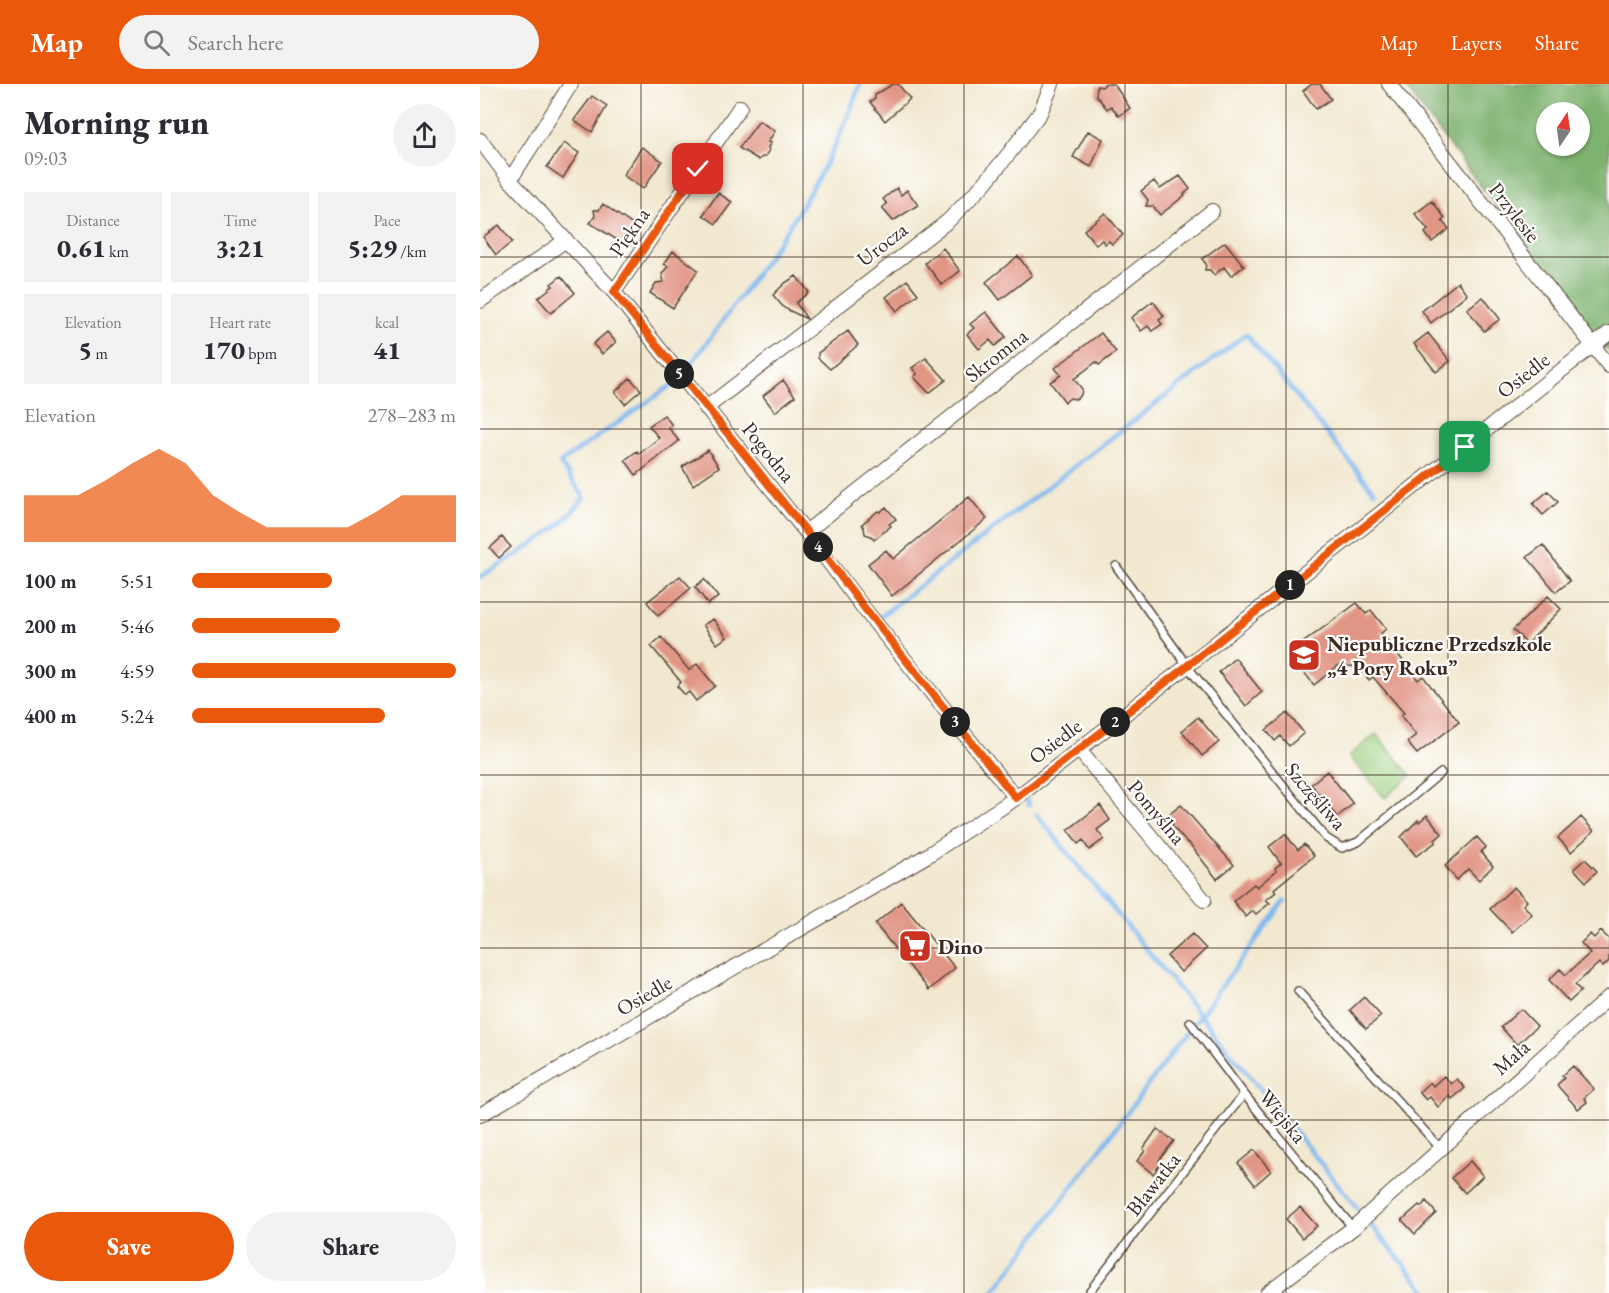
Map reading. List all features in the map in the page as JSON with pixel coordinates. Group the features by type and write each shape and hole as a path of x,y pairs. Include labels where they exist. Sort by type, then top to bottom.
{"street":[{"path":"510,180 571,84"},
{"name":"Urocza","path":"706,408 948,220 984,184 1040,113 1052,84"},
{"name":"Przylesie","path":"1389,84 1609,366"},
{"name":"Piękna","path":"614,292 740,107"},
{"name":"Pogodna","path":"480,140 510,180 614,292 1016,798"},
{"name":"Skromna","path":"806,531 1212,210"},
{"path":"480,301 566,240"},
{"name":"Osiedle","path":"480,1115 928,855 1016,798 1609,333"},
{"name":"Pomyślna","path":"1079,750 1204,900"},
{"name":"Mała","path":"1267,1293 1353,1228 1609,997"}],"lane":[{"path":"1116,566 1187,666"},
{"name":"Szczęśliwa","path":"1187,666 1326,838 1342,848 1358,842 1442,773"},
{"path":"1298,991 1441,1149"},
{"name":"Wiejska","path":"1190,1023 1244,1094 1353,1228"},
{"name":"Bławatka","path":"1088,1293 1244,1094"}],"green space":[{"path":"1403,84 1609,84 1609,351 1592,332"},
{"path":"1376,734 1411,775 1385,798 1349,756"}],"building":[{"path":"893,84 898,84 910,99 885,121 870,102 875,99 875,95"},
{"path":"1105,84 1114,84 1130,108 1119,116 1111,106 1107,109 1096,95 1097,86 1102,87"},
{"path":"1312,84 1320,84 1331,99 1316,109 1303,91"},
{"path":"592,96 607,106 592,132 574,120"},
{"path":"759,121 775,131 768,142 771,143 769,150 765,157 759,160 739,148"},
{"path":"1088,131 1103,139 1091,167 1073,157"},
{"path":"564,143 579,153 563,178 547,167"},
{"path":"642,147 662,161 643,189 623,175"},
{"path":"1180,176 1190,189 1185,195 1160,215 1153,206 1146,206 1148,200 1141,191 1154,181 1160,189"},
{"path":"897,188 901,195 907,190 918,205 893,221 882,208 887,204 883,199"},
{"path":"718,193 732,202 716,224 703,215"},
{"path":"1432,201 1445,218 1442,221 1449,229 1432,242 1425,233 1428,230 1415,214"},
{"path":"603,204 634,226 622,243 590,223 595,216 594,210 599,210"},
{"path":"1105,213 1123,235 1112,244 1109,241 1105,244 1102,240 1096,245 1084,230"},
{"path":"499,225 512,242 496,255 483,237"},
{"path":"1225,242 1244,266 1231,276 1224,267 1214,275 1210,270 1205,270 1206,264 1202,259"},
{"path":"943,248 960,271 942,285 925,263"},
{"path":"673,251 698,270 673,308 650,293 656,283 664,282 662,274 668,266 664,264"},
{"path":"1018,256 1032,275 1000,300 986,282"},
{"path":"561,276 575,293 551,313 538,298"},
{"path":"796,276 809,292 796,303 807,319 784,308 773,295"},
{"path":"907,280 918,294 897,311 886,297"},
{"path":"1458,282 1467,294 1431,323 1422,311"},
{"path":"1483,297 1500,319 1484,331 1467,309"},
{"path":"1153,301 1164,316 1159,320 1162,324 1152,331 1148,326 1141,331 1131,318"},
{"path":"986,312 1006,337 995,346 990,340 979,349 967,334 974,328 970,324"},
{"path":"848,331 858,345 830,369 818,358 818,353"},
{"path":"607,332 616,342 602,354 593,344"},
{"path":"1101,333 1116,352 1099,365 1096,362 1074,379 1082,389 1081,395 1065,402 1050,382 1061,375 1055,368"},
{"path":"1428,333 1450,361 1436,372 1414,344"},
{"path":"926,358 946,380 929,393 914,377 917,374 912,368"},
{"path":"630,378 641,390 625,404 615,392"},
{"path":"783,380 795,396 775,412 763,396"},
{"path":"664,415 672,425 668,427 679,441 636,475 625,460 637,451 639,454 659,438 649,426"},
{"path":"708,450 719,467 693,485 682,467"},
{"path":"1548,491 1558,502 1543,515 1533,504"},
{"path":"969,497 987,519 892,596 868,564 886,550 893,559"},
{"path":"886,507 896,519 874,540 865,534 862,524"},
{"path":"502,537 511,547 499,558 490,548"},
{"path":"1543,545 1570,581 1556,592 1527,557"},
{"path":"680,576 691,588 658,616 647,602"},
{"path":"704,579 718,597 708,604 695,587"},
{"path":"1548,596 1561,609 1527,644 1513,630"},
{"path":"1357,603 1366,614 1371,610 1386,629 1381,633 1418,680 1423,676 1459,722 1417,754 1407,742 1416,735 1401,716 1404,713 1373,677 1369,680 1359,667 1339,665 1314,685 1289,653"},
{"path":"713,619 727,637 717,644 703,625"},
{"path":"661,637 689,670 697,664 715,686 696,701 689,692 685,695 677,686 681,682 651,646"},
{"path":"1235,658 1262,692 1246,706 1219,672"},
{"path":"1287,713 1304,733 1289,746 1280,736 1275,741 1266,730"},
{"path":"1198,717 1219,742 1202,756 1182,731"},
{"path":"1327,771 1353,804 1337,817 1311,784"},
{"path":"1100,805 1110,820 1097,830 1104,839 1089,850 1083,840 1078,844 1068,830"},
{"path":"1181,805 1234,865 1217,879 1188,842 1172,826 1167,816"},
{"path":"1427,815 1442,834 1435,840 1436,842 1416,856 1401,837 1418,820 1419,822"},
{"path":"1581,817 1594,831 1571,852 1558,838"},
{"path":"1285,834 1298,850 1304,844 1314,856 1274,889 1276,892 1266,900 1270,903 1256,914 1253,911 1246,917 1233,901 1254,884 1257,887 1276,871 1275,868 1281,863 1269,847"},
{"path":"1477,837 1486,847 1481,852 1493,866 1479,880 1468,869 1457,880 1445,866"},
{"path":"1585,859 1597,871 1586,882 1574,869"},
{"path":"1514,887 1527,901 1523,905 1532,914 1512,932 1490,909"},
{"name":"Dino","path":"901,902 955,968 929,990 875,924"},
{"path":"1601,931 1609,939 1609,961 1603,967 1599,963 1575,985 1581,991 1569,1002 1549,980 1560,969 1566,975 1590,953 1581,943 1590,934 1594,938"},
{"path":"1192,934 1206,949 1181,972 1167,956"},
{"path":"1364,997 1381,1016 1366,1029 1350,1010"},
{"path":"1521,1009 1537,1026 1517,1045 1501,1027"},
{"path":"1573,1066 1594,1089 1584,1098 1587,1102 1578,1109 1557,1085 1564,1078 1562,1076"},
{"path":"1444,1076 1451,1084 1457,1079 1465,1088 1452,1099 1450,1096 1438,1107 1430,1097 1426,1100 1419,1092 1430,1082 1433,1086"},
{"path":"1157,1129 1174,1141 1159,1160 1162,1162 1153,1174 1137,1161"},
{"path":"1254,1150 1271,1171 1255,1185 1238,1163"},
{"path":"1470,1161 1483,1176 1465,1193 1451,1178"},
{"path":"1426,1201 1436,1213 1415,1234 1402,1220"},
{"path":"1300,1207 1317,1226 1302,1238 1286,1219"}],"waterway":[{"path":"688,368 762,267 807,197 828,160 860,84"},
{"path":"881,616 1246,334 1374,491"},
{"path":"480,577 550,532 574,510 584,497 560,463 673,384"},
{"path":"1027,801 1029,805"},
{"path":"1037,815 1357,1208"},
{"path":"1195,1022 1285,901"},
{"path":"993,1293 1189,1030"},
{"path":"1369,1223 1428,1293"}],"place":[{"name":"Niepubliczne Przedszkole „4 Pory Roku”","path":"1304,655"},
{"name":"Dino","path":"915,946"}],"route":[{"path":"698,169 614,292 1016,798 1465,447"}]}
